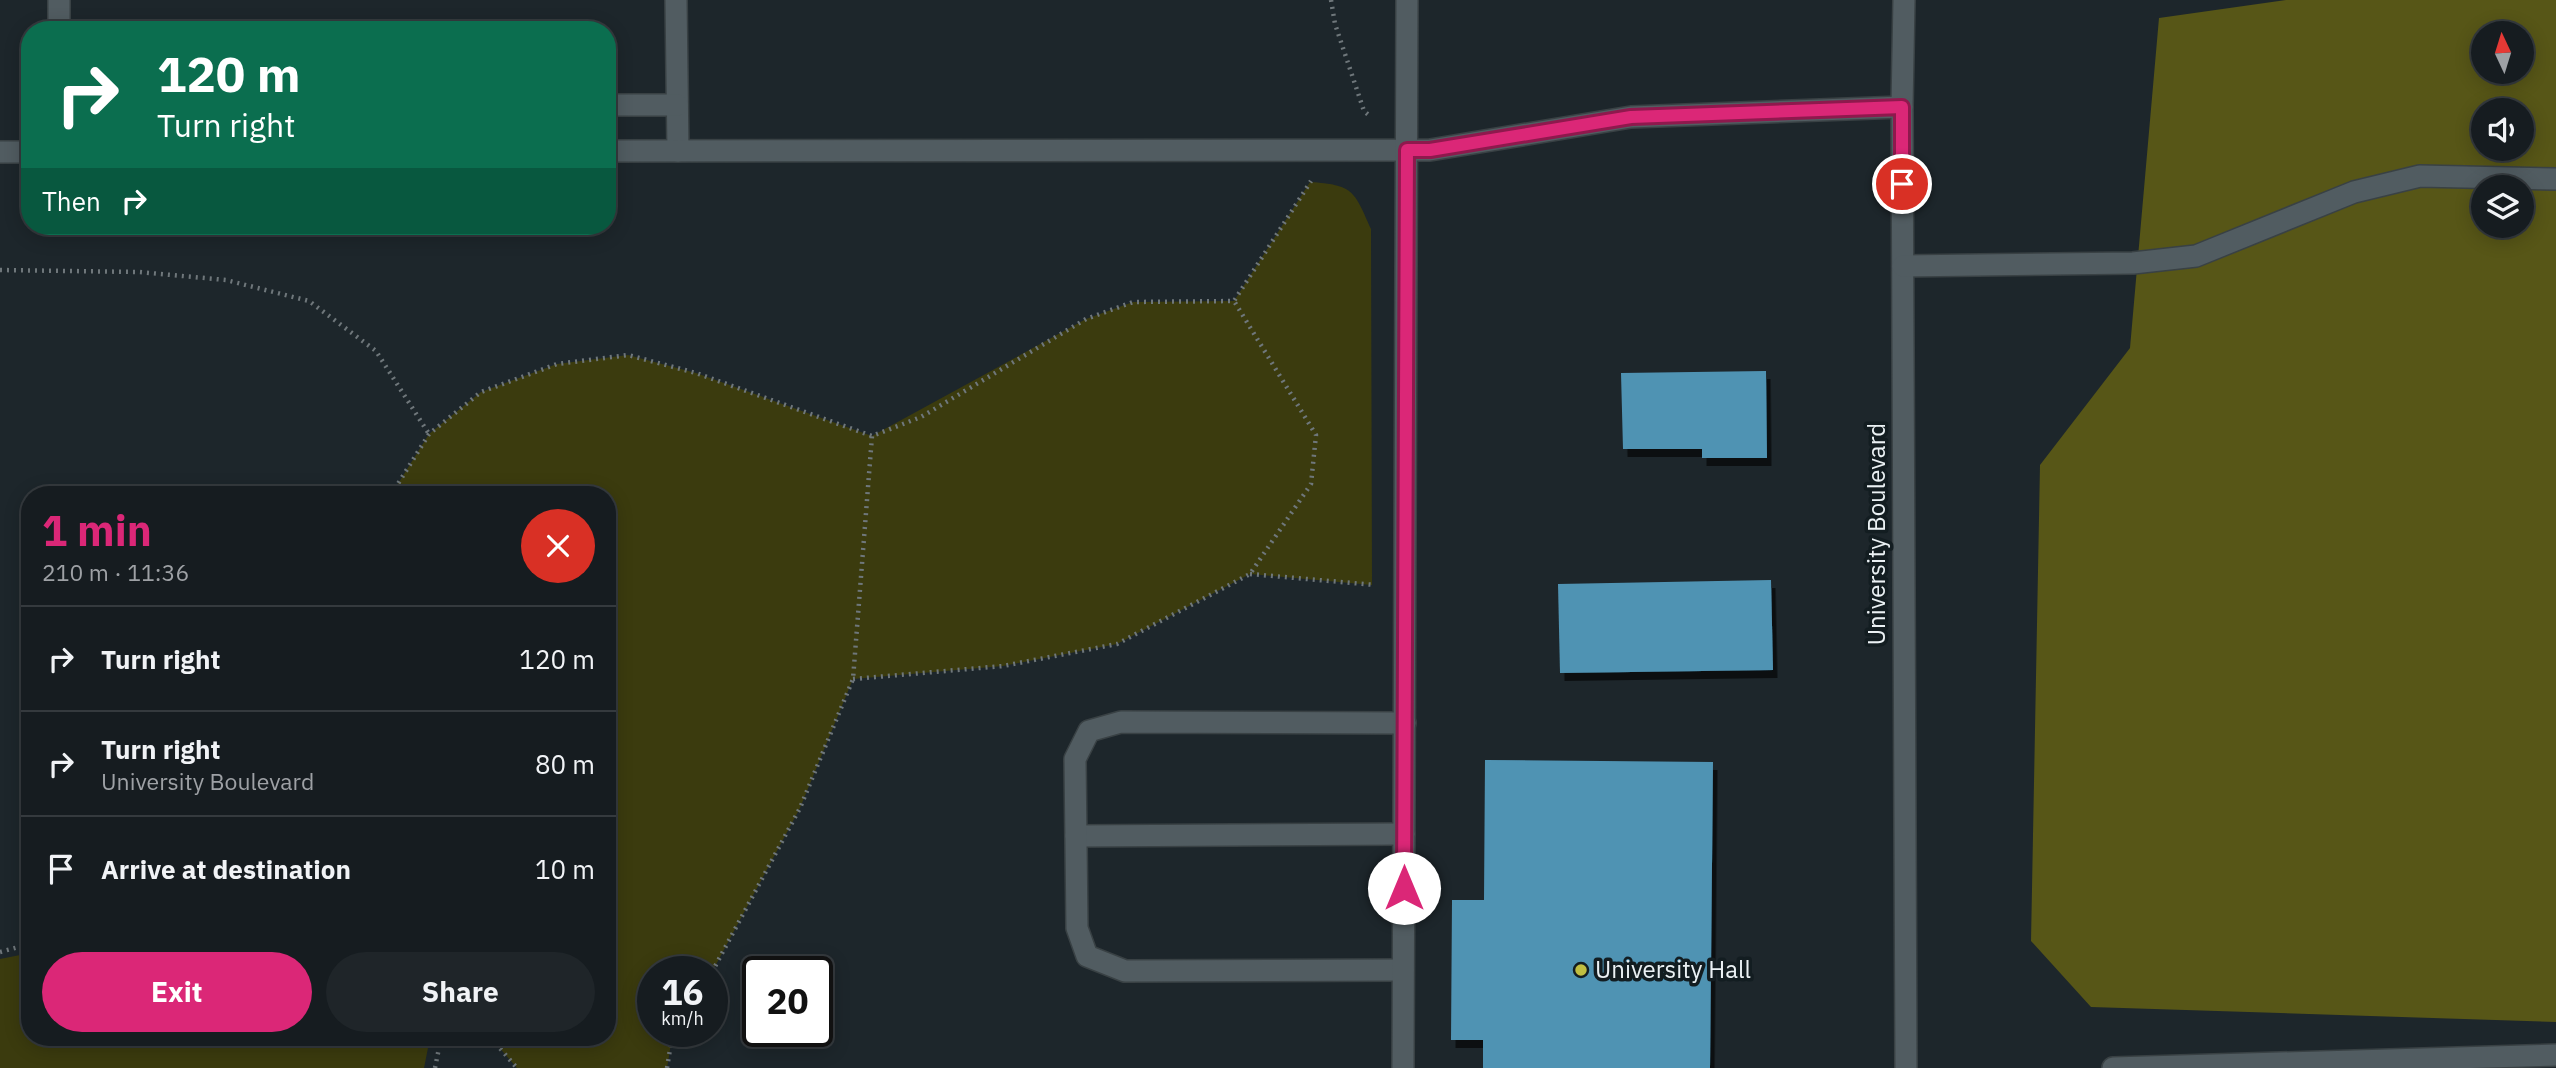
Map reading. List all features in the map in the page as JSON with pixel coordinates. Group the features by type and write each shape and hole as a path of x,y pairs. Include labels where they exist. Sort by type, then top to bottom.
{"street":[{"path":"59,0 59,21"},
{"path":"676,0 678,151"},
{"path":"1403,1068 1408,0"},
{"name":"University Boulevard","path":"1904,0 1902,107 1906,1068"},
{"path":"616,105 677,105"},
{"path":"616,151 1430,150 1631,117 1902,107"},
{"path":"0,152 21,152"},
{"path":"1903,266 2133,263 2196,256 2354,192 2420,176 2556,178"},
{"path":"1403,970 1125,971 1087,956 1077,928 1075,759 1090,731 1121,722 1405,723"},
{"path":"1076,836 1404,834"},
{"path":"2113,1068 2556,1055"}],"path":[{"path":"1331,0 1335,24 1364,111 1407,150"},
{"path":"1234,301 1331,150"},
{"path":"0,270 139,272 226,281 309,300 376,351 429,434"},
{"path":"397,486 429,434 481,392 557,364 628,355 696,373 872,436 921,417 1086,319 1133,302 1234,301"},
{"path":"853,679 1003,666 1117,644 1250,575 1311,484 1316,435 1234,301"},
{"path":"721,956 800,807 853,679 872,436"},
{"path":"1250,575 1405,587"},
{"path":"0,952 21,946"},
{"path":"435,1068 439,1046"},
{"path":"498,1046 517,1068"},
{"path":"667,1068 670,1047"}],"shaded area":[{"path":"2286,0 2556,0 2556,1022 2091,1007 2031,941 2040,465 2130,348 2159,18"},
{"path":"1310,182 1344,188 1356,198 1371,229 1372,585 1250,574 1117,644 1003,666 853,679 800,808 721,956 637,956 637,1047 670,1047 667,1068 517,1068 498,1046 616,1046 616,486 397,486 429,434 481,392 557,364 628,355 696,373 872,436 1086,319 1133,302 1234,301"},
{"path":"21,955 21,1046 428,1046 424,1068 0,1068 0,959"}],"building":[{"path":"1766,371 1767,458 1702,458 1702,449 1623,449 1621,373"},
{"path":"1771,580 1773,670 1560,673 1558,584"},
{"name":"University Hall","path":"1485,760 1713,762 1710,1068 1483,1068 1483,1040 1451,1040 1452,900 1484,900"}],"place":[{"name":"University Hall","path":"1581,970"}],"route":[{"path":"1404,888 1407,150 1430,150 1631,117 1902,107 1902,184"}]}
